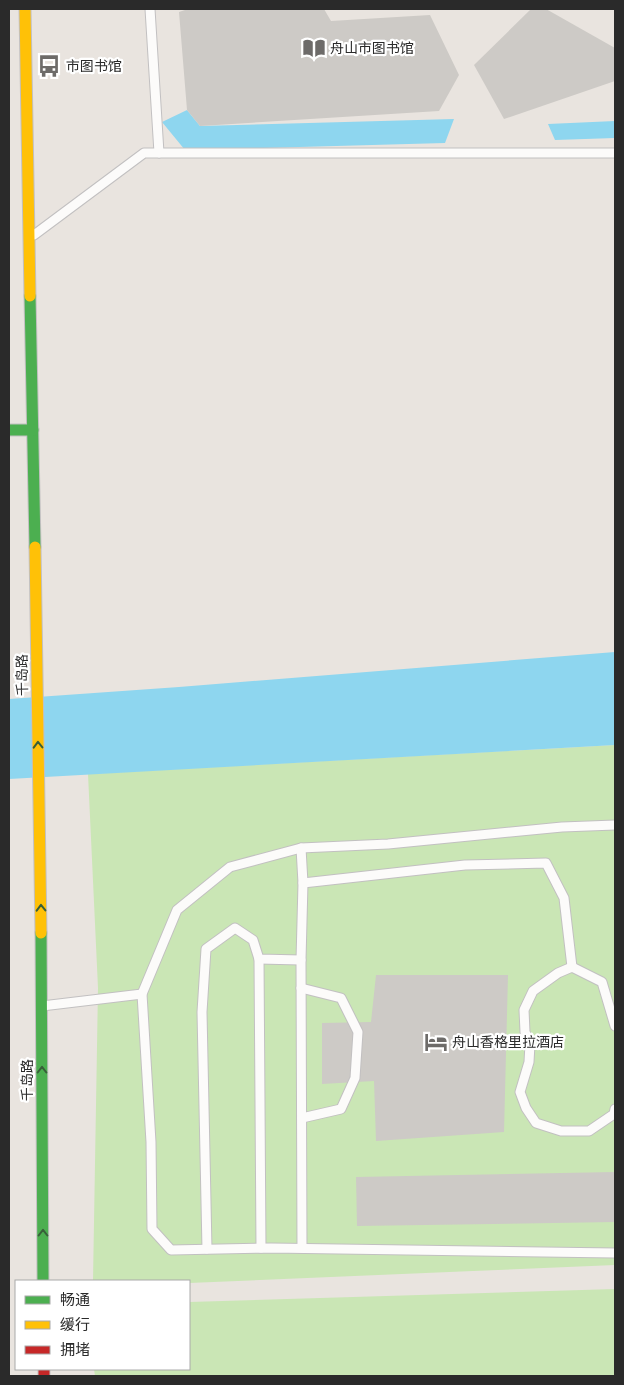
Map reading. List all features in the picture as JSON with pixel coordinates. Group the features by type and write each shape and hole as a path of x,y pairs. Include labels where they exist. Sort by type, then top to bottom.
{"street":[{"name":"千岛路","path":"25,9 42,1006 43,1280"},
{"path":"9,430 33,430"}],"lane":[{"path":"150,9 159,153"},
{"path":"29,239 144,153 615,153"},
{"path":"615,825 562,827 388,844 301,848 230,867 178,910 142,994 151,1142 152,1229 171,1250 302,1248 615,1253"},
{"path":"301,848 303,883 301,960 302,1248"},
{"path":"303,883 465,865 546,863 564,898 572,967"},
{"path":"207,1249 202,1012 206,949 235,928 253,940 259,959 261,1248"},
{"path":"259,959 301,960"},
{"path":"615,1026 602,982 572,967 558,973 533,991 524,1010 525,1032 530,1044 529,1062 520,1092 526,1108 536,1123 561,1132 589,1130 614,1114 615,1109"},
{"path":"301,988 341,998 358,1032 355,1078 341,1109 302,1118"},
{"path":"42,1006 142,994"}],"green space":[{"path":"615,745 615,1265 190,1283 190,1280 93,1280 98,988 88,774"},
{"path":"615,1289 615,1376 95,1376 94,1370 190,1370 190,1302"}],"water":[{"path":"187,110 200,126 454,119 445,143 185,150 162,122"},
{"path":"615,121 615,138 555,140 548,124"},
{"path":"615,652 615,745 9,779 9,699"}],"building":[{"name":"舟山市图书馆","path":"188,9 324,9 331,21 430,15 459,75 439,111 200,126 187,110 179,12"},
{"path":"531,9 546,9 615,48 615,81 504,119 474,65"},
{"path":"376,975 508,975 504,1132 376,1141 374,1081 322,1084 322,1023 371,1022"},
{"path":"615,1172 615,1222 357,1226 356,1177"}],"traffic: fast":[{"path":"30,296 35,547"},
{"path":"9,430 33,430"},
{"path":"41,933 43,1280"}],"traffic: slow":[{"path":"25,9 30,296"},
{"path":"35,547 41,933"}],"traffic: jam":[{"path":"44,1370 44,1376"}],"place":[{"name":"舟山市图书馆","path":"314,48"},
{"name":"市图书馆","path":"49,66"},
{"name":"舟山香格里拉酒店","path":"436,1042"}]}
